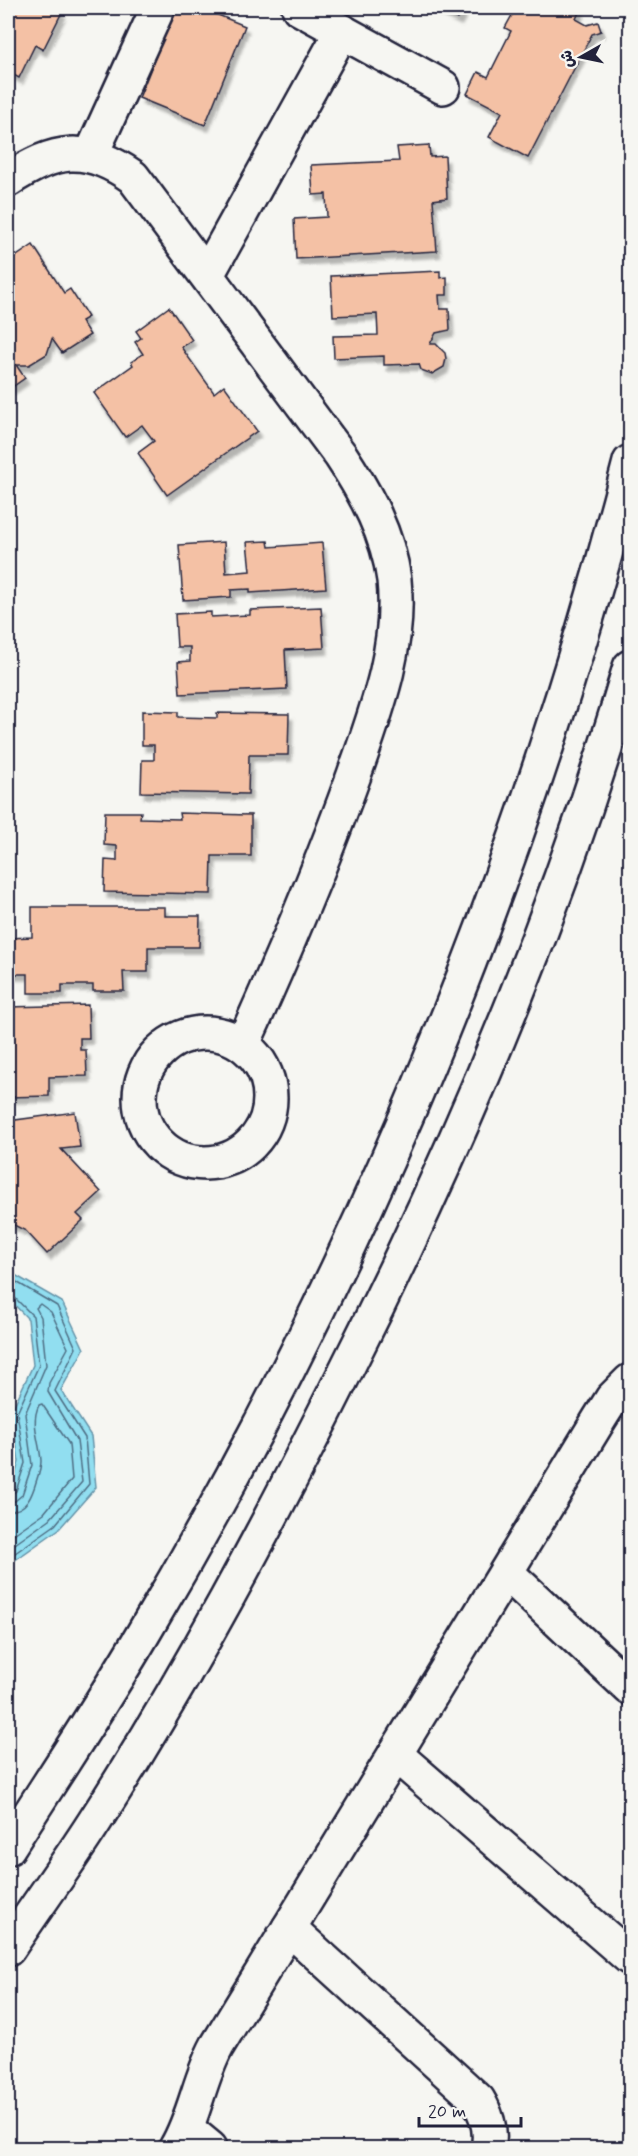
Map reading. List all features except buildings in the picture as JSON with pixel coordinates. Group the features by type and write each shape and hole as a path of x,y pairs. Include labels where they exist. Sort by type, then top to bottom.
{"street":[{"path":"91,155 158,8"},
{"path":"299,8 443,87"},
{"path":"207,275 342,31"},
{"path":"8,180 28,166 48,157 69,154 91,155 113,163 133,177 360,485 376,515 387,546 393,579 395,612 393,646 385,678 340,814 298,922 243,1044"},
{"path":"8,1848 143,1635 206,1524 296,1352 380,1176 464,978 505,868 580,644 630,462"},
{"path":"8,1949 93,1825 177,1686 257,1545 388,1286 493,1052 540,932 584,811 630,667"},
{"path":"191,2142 210,2059 600,1418 612,1399 630,1381"},
{"path":"507,1573 630,1688"},
{"path":"395,1754 630,1958"},
{"path":"289,1928 478,2100 489,2128 488,2148"}],"water":[{"path":"8,1271 62,1302 84,1349 61,1390 91,1436 96,1487 59,1529 8,1565 8,1497 19,1462 11,1412 33,1365 28,1319 8,1298"}]}
